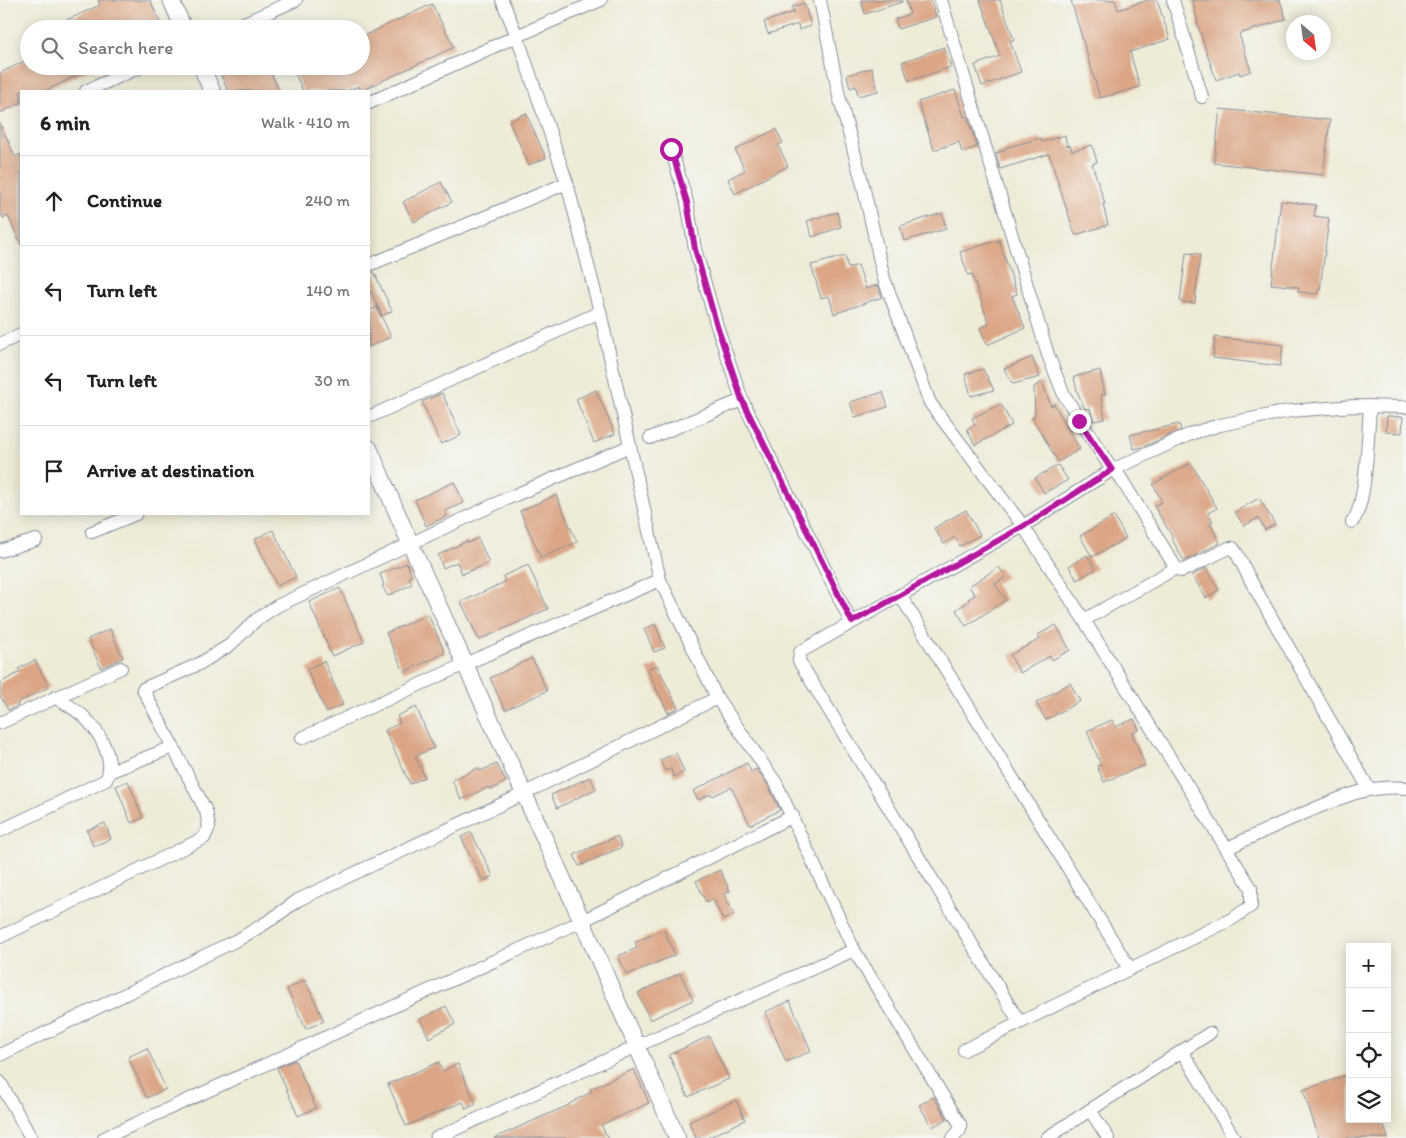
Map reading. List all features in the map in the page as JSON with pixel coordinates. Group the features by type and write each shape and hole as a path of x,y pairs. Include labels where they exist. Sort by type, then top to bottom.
{"street":[{"path":"171,0 180,20"},
{"path":"251,20 296,0"},
{"path":"502,0 517,36 567,183 600,312 660,580 717,698 776,783 854,950 960,1124 960,1130 953,1138"},
{"path":"370,103 601,0"},
{"path":"820,0 839,96 863,185 884,279 930,404 1024,526 1251,888 1251,906 1232,919 964,1050"},
{"path":"941,0 1048,356 1064,395 1114,469 1176,568 1181,571 1229,548 1233,548 1369,789"},
{"path":"1173,0 1202,97"},
{"path":"88,90 122,75"},
{"path":"205,75 212,90"},
{"path":"671,149 687,202 695,249 717,326 742,400 852,622"},
{"path":"370,265 567,183"},
{"path":"370,417 600,312"},
{"path":"0,344 20,334"},
{"path":"650,438 742,400"},
{"path":"1352,522 1357,517 1362,496 1370,406"},
{"path":"1020,1023 800,661 800,652 1024,526 1114,469 1193,433 1220,425 1290,411 1370,406 1406,408"},
{"path":"0,937 204,838 210,827 206,812 143,689 199,664 230,645 256,620 277,606 506,499 630,446"},
{"path":"370,450 523,794 582,921 677,1138"},
{"path":"92,532 134,515"},
{"path":"0,552 36,540"},
{"path":"1084,620 1176,568"},
{"path":"302,738 465,664 660,580"},
{"path":"900,595 1130,969"},
{"path":"0,724 121,668"},
{"path":"0,830 106,780 110,767 102,742 88,721 73,708 55,698"},
{"path":"0,1055 241,938 298,900 523,794 717,698"},
{"path":"109,772 173,747"},
{"path":"1227,848 1349,794 1369,789 1406,788"},
{"path":"104,1138 582,921 793,816"},
{"path":"436,1138 854,950"},
{"path":"1048,1137 1210,1033"},
{"path":"1182,1051 1234,1138"},
{"path":"0,1082 31,1138"},
{"path":"1090,1110 1108,1138"}],"building":[{"path":"98,0 150,0 159,20 67,20 100,5"},
{"path":"861,0 902,0 902,2 865,14"},
{"path":"906,0 931,0 936,17 898,29 895,19 910,14"},
{"path":"980,0 1000,0 1014,40 1010,41 1021,72 982,86 975,65 1000,56"},
{"path":"1071,0 1115,0 1118,10 1148,0 1157,0 1170,39 1130,52 1140,87 1100,98"},
{"path":"1192,0 1280,0 1286,19 1239,34 1251,71 1240,75 1239,72 1216,80"},
{"path":"804,3 811,26 799,30 798,24 768,34 764,22 794,12 792,7"},
{"path":"432,4 454,47 363,90 361,90 359,86 349,90 303,90 296,75 370,75 370,33"},
{"path":"944,47 951,67 909,81 902,62"},
{"path":"20,63 20,75 78,75 47,90 20,90 20,103 0,113 0,73"},
{"path":"872,68 878,91 858,96 856,86 850,88 847,75"},
{"path":"221,75 272,75 279,90 228,90"},
{"path":"955,90 964,117 967,116 977,147 962,152 959,142 934,150 918,102"},
{"path":"1220,109 1330,120 1323,175 1214,163"},
{"path":"526,113 546,158 529,165 509,121"},
{"path":"0,123 15,157 20,154 20,243 8,216 3,218 0,210"},
{"path":"776,129 783,143 778,145 788,166 735,194 728,179 745,170 735,150"},
{"path":"1065,135 1067,146 1070,145 1072,151 1092,145 1097,162 1092,164 1105,204 1103,204 1108,225 1075,235 1049,154 1000,169 996,153 1005,150 1005,148 1041,138 1042,142"},
{"path":"441,182 452,202 414,222 403,202"},
{"path":"1281,201 1316,205 1314,216 1329,218 1320,290 1318,290 1317,294 1298,292 1299,287 1271,284"},
{"path":"837,212 841,227 812,237 807,221"},
{"path":"942,213 946,229 904,241 900,226"},
{"path":"999,240 1017,294 1012,296 1025,328 987,345 980,328 989,324 972,274 968,275 960,252"},
{"path":"1186,253 1200,254 1195,303 1180,302"},
{"path":"845,256 848,268 858,265 866,289 878,285 882,297 834,314 829,296 821,298 811,265"},
{"path":"374,272 392,311 382,316 370,289 370,273"},
{"path":"377,307 391,337 370,347 370,310"},
{"path":"1215,337 1283,345 1280,366 1213,358"},
{"path":"1032,357 1040,377 1013,384 1004,369"},
{"path":"983,369 994,390 971,396 965,374"},
{"path":"1100,370 1105,395 1101,395 1105,419 1093,421 1090,408 1085,409 1077,391 1074,377"},
{"path":"1042,382 1051,406 1054,404 1080,449 1058,462 1032,417 1035,416 1034,387"},
{"path":"596,390 615,434 594,443 576,399"},
{"path":"883,392 888,407 855,417 850,402"},
{"path":"442,393 461,435 441,444 422,402"},
{"path":"1001,404 1012,425 975,445 967,429 975,425 972,418"},
{"path":"1387,416 1403,417 1402,433 1386,432"},
{"path":"1179,424 1181,430 1143,447 1134,449 1130,435"},
{"path":"1191,463 1217,508 1208,513 1213,521 1210,523 1220,543 1184,561 1154,506 1162,502 1153,484"},
{"path":"1058,465 1068,480 1044,493 1035,478"},
{"path":"454,482 464,503 445,511 447,516 426,526 415,500"},
{"path":"556,495 577,542 541,558 520,511"},
{"path":"1259,498 1275,524 1265,530 1258,518 1244,526 1235,512"},
{"path":"966,510 980,535 960,546 955,537 944,544 934,528"},
{"path":"1114,516 1126,538 1092,557 1080,536"},
{"path":"273,530 296,577 277,586 255,539"},
{"path":"478,538 489,563 462,574 457,562 443,568 438,555 467,541 468,543"},
{"path":"1087,555 1096,569 1077,580 1069,566"},
{"path":"407,563 412,576 409,577 412,584 388,596 382,586 384,585 380,574"},
{"path":"528,565 548,609 479,640 461,602 505,582 503,576"},
{"path":"999,567 1006,577 995,584 1006,600 966,626 956,610 975,595 969,586"},
{"path":"1206,568 1219,590 1206,598 1192,575"},
{"path":"340,588 364,642 332,656 309,602"},
{"path":"428,614 445,653 404,672 386,633"},
{"path":"655,624 665,648 654,652 644,629"},
{"path":"1056,625 1070,650 1052,660 1050,656 1020,673 1010,655 1040,639 1038,635"},
{"path":"110,629 123,658 101,668 88,639"},
{"path":"532,658 547,691 505,710 490,678"},
{"path":"35,660 49,687 17,703 18,706 8,710 0,696 0,683 20,672 18,669"},
{"path":"324,661 343,705 326,712 307,669"},
{"path":"657,665 678,708 668,713 647,669"},
{"path":"1070,683 1080,701 1046,720 1036,703"},
{"path":"416,707 434,748 415,756 425,777 410,784 385,730 400,723 397,716"},
{"path":"1134,719 1139,730 1132,733 1145,765 1104,782 1097,766 1101,765 1087,731 1112,720 1115,727"},
{"path":"676,753 684,772 674,777 671,769 665,771 660,760"},
{"path":"747,763 751,772 757,769 769,787 780,810 750,825 731,787 713,796 708,795 698,800 693,791"},
{"path":"497,764 506,782 490,790 489,787 461,800 452,780 478,768 480,771"},
{"path":"590,777 596,789 557,808 551,795"},
{"path":"128,781 143,818 131,823 116,786"},
{"path":"105,823 111,839 93,846 87,830"},
{"path":"471,832 493,876 483,881 461,837"},
{"path":"617,836 622,847 579,866 574,855"},
{"path":"720,870 730,891 724,894 734,915 723,920 713,899 706,902 696,881"},
{"path":"664,930 675,955 627,975 618,956 637,948 635,942"},
{"path":"680,973 693,1000 650,1020 638,993"},
{"path":"305,980 324,1021 306,1029 287,989"},
{"path":"790,1001 811,1051 786,1062 765,1012"},
{"path":"446,1006 455,1024 429,1038 420,1019"},
{"path":"709,1036 729,1079 688,1097 669,1055"},
{"path":"147,1048 166,1089 147,1098 128,1057"},
{"path":"295,1060 316,1108 298,1116 277,1068"},
{"path":"439,1062 442,1071 458,1064 476,1104 466,1109 463,1102 406,1126 388,1084"},
{"path":"634,1069 649,1103 601,1125 608,1138 494,1138 569,1105 591,1092 590,1089"},
{"path":"1346,1075 1346,1123 1383,1123 1388,1138 1319,1138 1303,1090"},
{"path":"934,1097 947,1119 932,1127 919,1105"},
{"path":"736,1100 745,1120 707,1138 696,1138 689,1122"}],"route":[{"path":"671,149 687,202 695,249 717,326 742,400 852,622 1024,526 1112,470 1079,421"}]}
